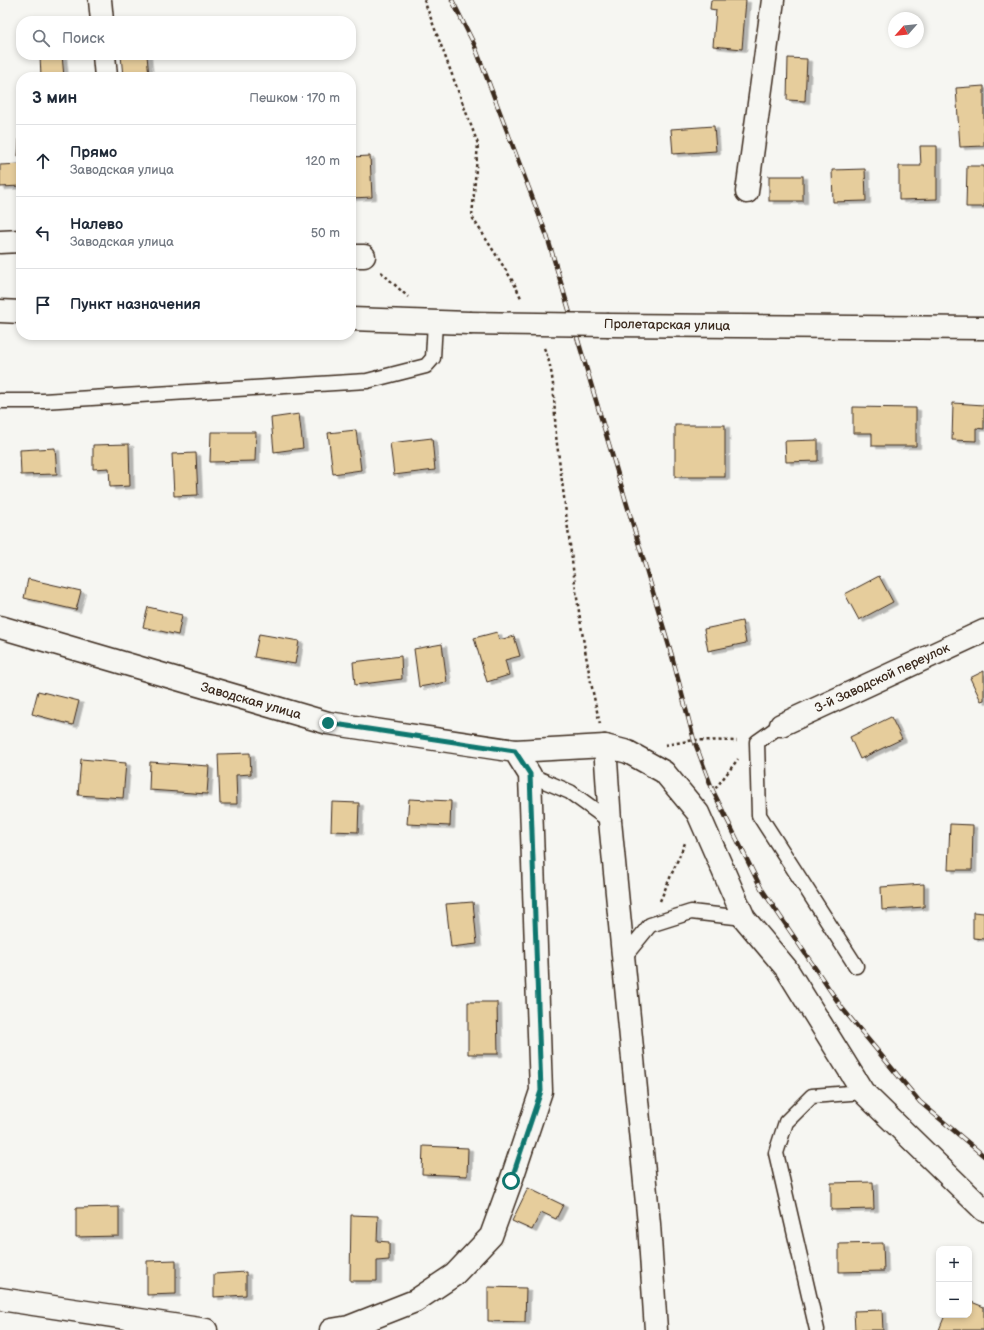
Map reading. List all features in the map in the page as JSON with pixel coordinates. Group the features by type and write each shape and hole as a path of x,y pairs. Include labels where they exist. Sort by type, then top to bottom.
{"street":[{"path":"100,0 102,16"},
{"path":"747,192 773,0"},
{"path":"104,60 106,72"},
{"path":"0,242 16,241"},
{"path":"0,311 16,312"},
{"name":"Пролетарская улица","path":"356,320 609,325 984,328"},
{"name":"Заводская улица","path":"0,627 328,723 515,751 605,746 628,752 664,772 698,813 744,918 786,968 863,1092 984,1210"},
{"name":"3-й Заводской переулок","path":"781,725 984,631"},
{"path":"605,746 610,821 649,1224 656,1330"},
{"path":"331,1330 349,1327 415,1301 454,1275 491,1236 541,1091 530,774 515,751"},
{"path":"0,1299 206,1330"}],"lane":[{"path":"0,401 51,400 367,382 426,366 434,358 435,322"},
{"path":"781,725 757,742 759,815 856,966"},
{"path":"530,774 570,792 610,821"},
{"path":"624,957 650,925 691,912 744,918"},
{"path":"817,1330 776,1153 786,1122 812,1096 863,1092"}],"path":[{"path":"424,0 478,144 472,217 514,284 524,305"},
{"path":"358,256 435,322"},
{"path":"544,347 550,361 556,429 588,674 605,746"}],"building":[{"path":"711,0 746,0 742,49 713,46 716,10 710,9"},
{"path":"788,58 807,59 805,101 787,100"},
{"path":"40,60 62,60 64,72 41,72"},
{"path":"121,60 147,60 149,72 123,72"},
{"path":"984,86 984,146 960,147 956,88"},
{"path":"714,126 716,151 673,154 671,129"},
{"path":"920,146 937,146 937,199 899,200 899,166 921,166"},
{"path":"370,156 372,197 356,198 356,157"},
{"path":"16,164 16,186 0,187 0,165"},
{"path":"967,166 984,166 984,207 966,207"},
{"path":"865,169 866,201 833,202 832,170"},
{"path":"769,176 803,176 803,201 769,201"},
{"path":"953,403 984,405 984,429 976,428 976,441 952,440"},
{"path":"853,407 916,408 916,446 872,446 872,433 853,433"},
{"path":"299,414 303,448 274,452 271,418"},
{"path":"675,425 725,425 725,477 675,477"},
{"path":"356,430 361,470 333,474 328,433"},
{"path":"211,432 256,432 255,461 210,462"},
{"path":"432,438 435,470 394,475 390,443"},
{"path":"818,440 818,461 786,462 785,441"},
{"path":"129,444 130,486 110,487 109,468 93,469 93,445"},
{"path":"55,448 57,474 21,475 20,450"},
{"path":"196,453 198,495 174,496 172,454"},
{"path":"879,576 893,602 859,620 845,594"},
{"path":"28,579 81,591 76,610 24,598"},
{"path":"148,607 182,615 178,635 143,627"},
{"path":"742,621 746,643 708,651 704,629"},
{"path":"497,632 499,640 514,636 520,656 505,660 509,675 487,682 474,638"},
{"path":"259,634 299,641 295,664 254,657"},
{"path":"442,644 447,682 419,687 414,649"},
{"path":"401,656 402,679 355,685 353,662"},
{"path":"984,671 984,700 981,701 970,678"},
{"path":"38,691 79,701 73,725 32,714"},
{"path":"891,717 902,739 860,759 850,737"},
{"path":"250,753 251,774 236,775 237,804 220,804 218,754"},
{"path":"81,759 126,763 123,798 78,795"},
{"path":"150,762 209,766 207,794 149,790"},
{"path":"409,799 451,801 450,826 407,824"},
{"path":"332,802 359,803 358,832 331,831"},
{"path":"950,824 973,825 972,870 948,870"},
{"path":"924,884 924,907 882,910 881,887"},
{"path":"473,902 477,944 451,947 446,904"},
{"path":"973,912 984,913 984,939 973,938"},
{"path":"468,1002 497,1002 498,1054 468,1054"},
{"path":"423,1146 468,1148 467,1176 422,1174"},
{"path":"873,1182 874,1209 831,1210 831,1183"},
{"path":"528,1188 563,1205 556,1219 541,1212 532,1230 512,1221"},
{"path":"119,1207 119,1236 76,1237 76,1208"},
{"path":"351,1215 378,1216 377,1241 389,1242 389,1260 377,1261 377,1281 350,1281"},
{"path":"883,1243 884,1271 839,1272 839,1244"},
{"path":"176,1260 176,1294 147,1295 147,1261"},
{"path":"246,1272 246,1295 214,1297 214,1274"},
{"path":"488,1287 526,1288 525,1322 488,1321"},
{"path":"972,1302 984,1307 984,1330 939,1330 944,1318 972,1318"},
{"path":"882,1310 883,1330 855,1330 854,1311"}],"railway":[{"path":"452,0 474,44 547,236 672,656 694,740 713,791 761,888 842,1008 920,1102 984,1156"}],"route":[{"path":"328,723 515,751 530,774 541,1091 511,1181"}]}
